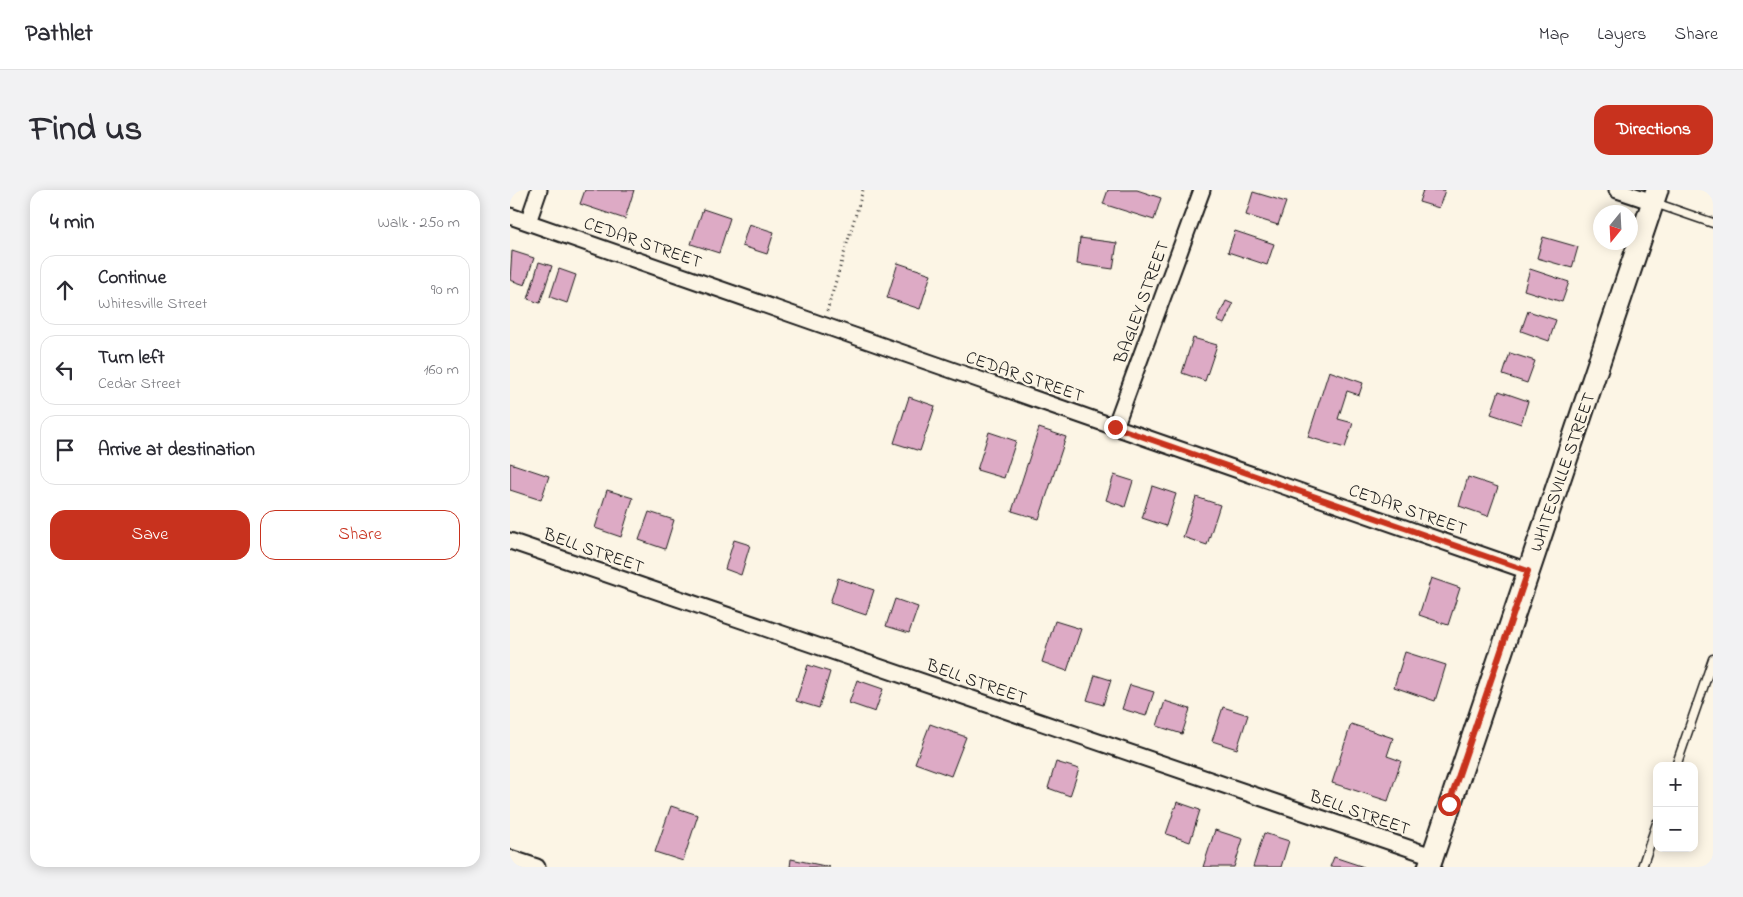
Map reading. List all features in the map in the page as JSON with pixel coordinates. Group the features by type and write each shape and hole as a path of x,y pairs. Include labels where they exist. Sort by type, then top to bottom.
{"main road":[{"name":"WHITESVILLE STREET","path":"1430,862 1655,196"}],"street":[{"path":"528,222 539,190"},
{"name":"BAGLEY STREET","path":"1115,427 1202,190"},
{"path":"1617,190 1655,196"},
{"name":"CEDAR STREET","path":"510,216 1528,571"},
{"name":"BELL STREET","path":"510,541 1430,862"},
{"path":"510,858 537,867"}],"lane":[{"path":"1655,196 1713,223"},
{"path":"1677,762 1713,659"},
{"path":"1642,867 1653,835"}],"path":[{"path":"824,324 863,190"}],"building":[{"path":"585,190 634,190 625,219 580,204"},
{"path":"1108,190 1137,190 1161,198 1154,220 1103,204"},
{"path":"1423,190 1445,190 1439,208 1419,202"},
{"path":"1253,192 1286,202 1278,225 1246,215"},
{"path":"703,209 730,218 719,253 691,244"},
{"path":"749,224 774,232 767,254 742,246"},
{"path":"1235,231 1274,244 1267,265 1228,252"},
{"path":"1543,237 1578,247 1572,268 1537,258"},
{"path":"1080,238 1117,243 1113,269 1077,264"},
{"path":"512,251 534,258 525,285 510,280"},
{"path":"539,262 552,266 540,303 528,299"},
{"path":"898,263 931,274 920,309 887,298"},
{"path":"559,269 576,275 567,303 550,297"},
{"path":"1530,269 1569,282 1562,302 1524,290"},
{"path":"1226,301 1233,304 1224,324 1217,321"},
{"path":"1528,311 1556,320 1549,341 1521,331"},
{"path":"1193,338 1217,345 1205,381 1182,373"},
{"path":"1510,353 1535,361 1527,383 1503,375"},
{"path":"1329,371 1363,383 1359,395 1347,391 1338,419 1353,423 1345,448 1308,437"},
{"path":"1499,391 1528,401 1521,424 1491,414"},
{"path":"909,397 935,406 920,451 894,443"},
{"path":"1039,428 1066,437 1039,519 1012,511"},
{"path":"989,432 1016,441 1004,478 977,470"},
{"path":"510,463 549,476 541,500 510,490"},
{"path":"1114,475 1133,481 1125,507 1106,500"},
{"path":"1468,477 1498,487 1488,516 1459,506"},
{"path":"1152,486 1176,494 1166,526 1142,518"},
{"path":"607,490 633,498 621,537 595,528"},
{"path":"1196,497 1220,505 1207,545 1183,537"},
{"path":"649,512 674,520 665,549 639,540"},
{"path":"734,540 750,545 741,575 725,569"},
{"path":"838,578 874,590 866,615 830,603"},
{"path":"1431,578 1460,588 1448,625 1419,615"},
{"path":"895,599 918,607 909,633 886,626"},
{"path":"1055,621 1081,629 1067,671 1042,662"},
{"path":"1405,652 1446,665 1435,701 1394,687"},
{"path":"808,665 830,672 819,708 796,701"},
{"path":"1095,675 1111,680 1103,705 1087,700"},
{"path":"857,680 883,689 875,712 849,703"},
{"path":"1130,685 1154,692 1146,716 1122,709"},
{"path":"1165,701 1190,709 1182,734 1157,726"},
{"path":"1223,707 1248,715 1237,749 1212,741"},
{"path":"930,724 966,737 951,776 915,763"},
{"path":"1351,724 1393,738 1387,756 1401,761 1388,801 1332,783"},
{"path":"1056,762 1079,769 1070,796 1048,788"},
{"path":"1177,802 1200,810 1190,842 1166,834"},
{"path":"671,806 698,815 683,861 655,852"},
{"path":"1215,830 1243,839 1234,867 1203,867"},
{"path":"1264,833 1289,841 1281,867 1253,867"},
{"path":"1334,857 1364,867 1330,867"},
{"path":"791,859 830,867 790,867"}],"route":[{"path":"1115,427 1528,571 1449,804"}]}
